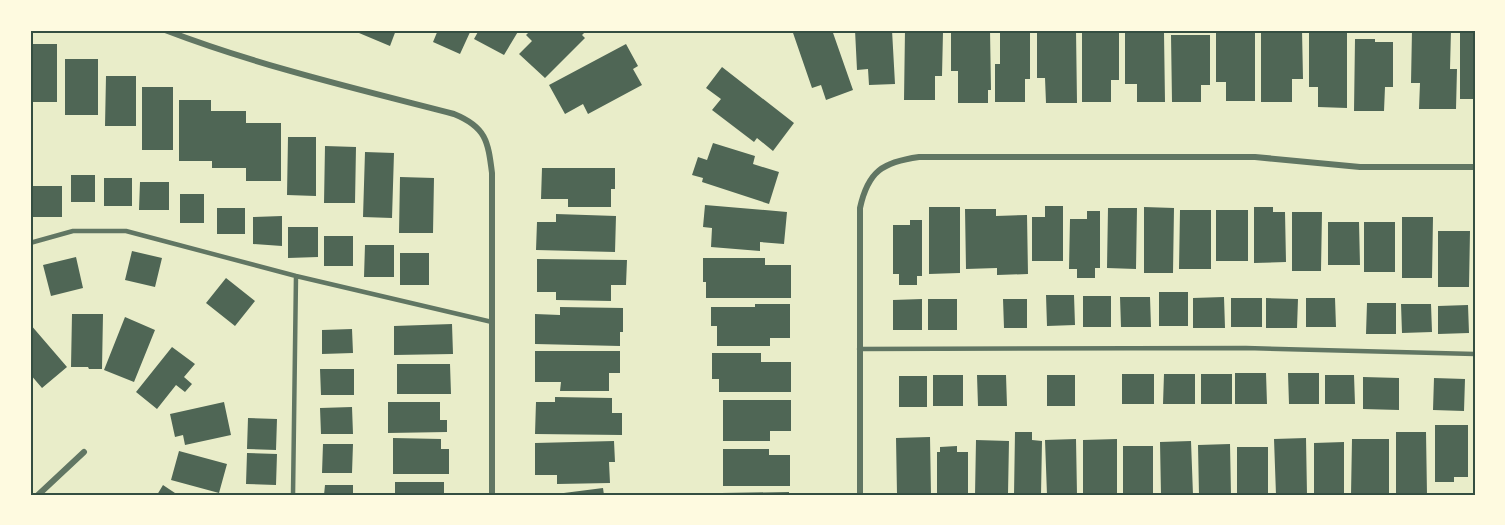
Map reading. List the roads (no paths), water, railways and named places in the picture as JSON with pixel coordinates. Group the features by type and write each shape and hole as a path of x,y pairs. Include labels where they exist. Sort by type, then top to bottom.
{"street":[{"path":"165,30 255,61 454,114 469,120 481,130 488,147 492,173 492,495"},
{"path":"860,495 860,208 872,177 885,166 919,157 1255,157 1359,168 1475,167"},
{"path":"38,495 84,452"}],"lane":[{"path":"30,243 73,231 126,231 296,276 492,322"},
{"path":"293,495 296,276"},
{"path":"859,349 1246,348 1475,354"}]}
